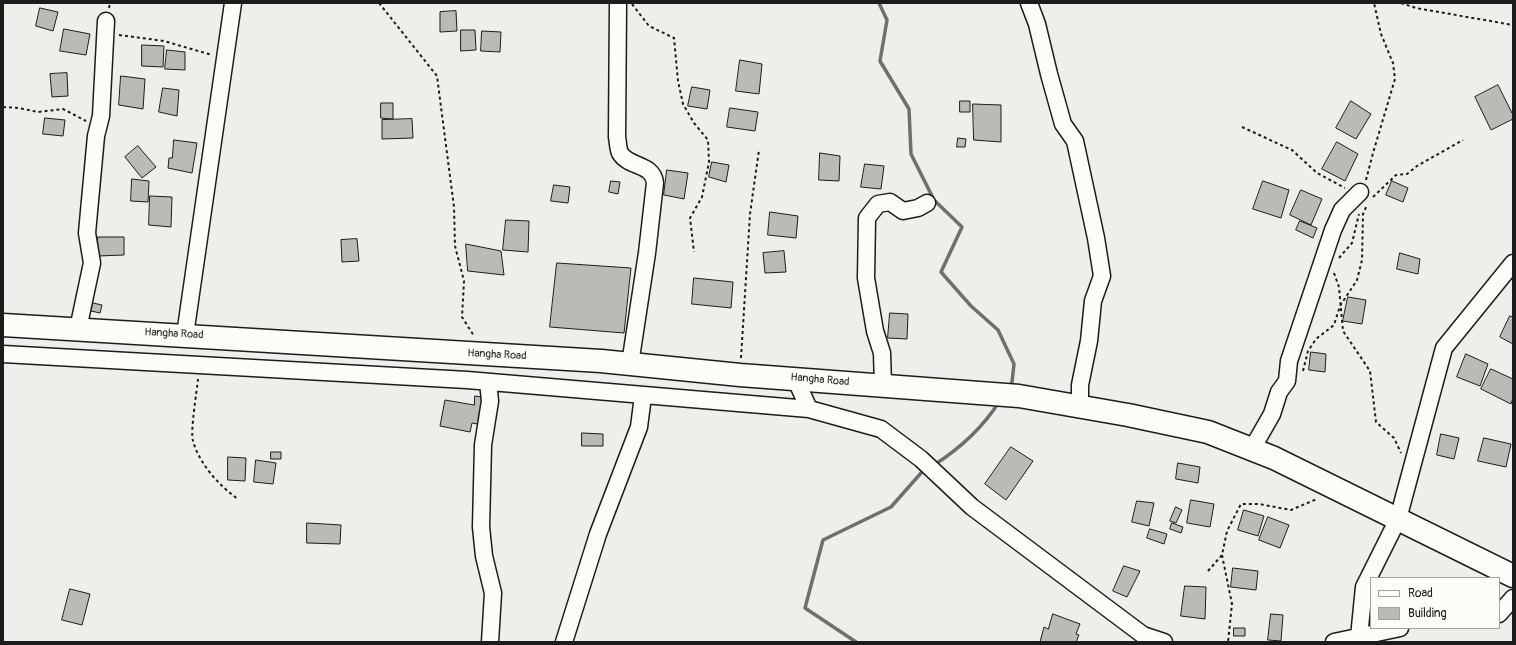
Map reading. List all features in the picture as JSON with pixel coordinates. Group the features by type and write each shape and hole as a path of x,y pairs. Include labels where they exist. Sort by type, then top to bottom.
{"highway":[{"name":"Hangha Road","path":"3,325 601,361 740,375 991,393 1080,406 1208,432 1252,449 1274,458 1336,490 1398,519 1500,574"}],"street":[{"path":"185,335 233,3"},
{"path":"618,3 617,138 619,150 624,158 650,171 654,177 655,183 646,260 630,364"},
{"path":"1029,3 1037,24 1063,124 1075,140 1096,238 1102,276 1093,301 1089,341 1080,385 1080,406"},
{"path":"78,329 92,263 87,233 96,136 101,116 106,27"},
{"path":"1252,449 1272,414 1280,392 1287,381 1289,361 1333,230 1342,210 1366,197"},
{"path":"883,386 882,354 874,332 866,278 867,218 878,204 890,202 903,211 918,208 927,203"},
{"path":"1359,637 1364,587 1398,519 1444,348 1513,264"},
{"path":"3,354 488,382 809,409 881,429 921,459 972,507 1138,631 1144,635 1164,642"},
{"path":"795,378 809,409"},
{"path":"488,382 490,401 482,445 481,527 484,556 493,593 490,642"},
{"path":"564,642 598,534 639,427 643,396"},
{"path":"1334,642 1395,629"}],"path":[{"path":"378,3 437,76 454,207 455,246 464,281 462,317 487,355"},
{"path":"631,3 649,26 674,38 678,81 683,104 694,123 708,140 709,162 702,197 690,218 694,252"},
{"path":"1287,381 1302,372 1308,351 1316,339 1334,325 1340,306 1357,280 1361,269 1364,242 1363,214 1373,153 1395,79 1393,63 1381,34 1374,3"},
{"path":"1401,3 1416,8 1513,25"},
{"path":"106,27 225,58"},
{"path":"3,107 19,108 38,112 62,109 80,116 98,128"},
{"path":"1242,127 1292,150 1317,173 1366,197 1380,192 1396,175 1407,174 1417,166 1463,140"},
{"path":"740,375 750,214 759,150"},
{"path":"1336,261 1352,243 1366,197"},
{"path":"1331,266 1339,287 1343,331 1370,371 1376,422 1394,438 1410,472"},
{"path":"200,365 192,440 201,459 226,491 238,499"},
{"path":"1228,642 1232,604 1222,555 1227,531 1241,504 1259,504 1292,510 1336,490"},
{"path":"1208,571 1222,555"}],"building":[{"path":"40,8 58,12 53,31 36,26"},
{"path":"456,11 457,31 440,32 440,12"},
{"path":"64,29 90,34 86,55 60,51"},
{"path":"461,30 475,30 476,50 461,51"},
{"path":"482,31 501,32 500,52 481,51"},
{"path":"142,45 164,46 163,67 142,66"},
{"path":"167,50 185,52 185,70 165,69"},
{"path":"740,60 762,64 759,94 736,91"},
{"path":"67,73 68,96 52,97 50,74"},
{"path":"121,76 145,79 143,109 119,105"},
{"path":"1498,85 1513,115 1513,119 1491,130 1475,97"},
{"path":"692,87 710,90 707,109 688,106"},
{"path":"163,88 179,90 177,116 159,112"},
{"path":"960,101 970,101 970,112 960,112"},
{"path":"1351,101 1371,114 1356,139 1336,128"},
{"path":"381,103 393,103 393,119 381,118"},
{"path":"973,104 1001,105 1001,142 974,140"},
{"path":"730,108 758,112 755,131 727,127"},
{"path":"45,118 65,120 63,136 43,134"},
{"path":"412,119 413,138 382,139 382,120"},
{"path":"958,138 966,139 965,147 957,147"},
{"path":"174,140 197,143 192,173 168,168 169,158 172,158"},
{"path":"1337,142 1358,154 1345,181 1322,169"},
{"path":"138,146 156,167 142,178 125,157"},
{"path":"820,153 840,156 839,181 819,180"},
{"path":"712,162 729,165 726,182 709,177"},
{"path":"865,164 884,166 881,189 861,187"},
{"path":"667,170 688,173 684,199 664,195"},
{"path":"132,179 149,181 148,202 131,201"},
{"path":"611,181 620,182 618,194 609,192"},
{"path":"1263,181 1289,190 1281,218 1253,209"},
{"path":"1392,181 1408,188 1403,202 1386,195"},
{"path":"554,185 570,187 568,203 551,201"},
{"path":"1301,190 1322,199 1311,225 1290,215"},
{"path":"150,196 172,197 171,227 149,225"},
{"path":"770,212 798,216 796,238 768,235"},
{"path":"506,220 529,221 528,252 503,250"},
{"path":"1300,221 1317,228 1313,238 1296,230"},
{"path":"98,237 124,237 124,255 98,256"},
{"path":"357,239 359,261 342,262 341,240"},
{"path":"466,244 501,251 504,275 468,271"},
{"path":"784,251 786,272 765,273 763,253"},
{"path":"1400,253 1420,259 1418,274 1397,269"},
{"path":"557,263 631,268 624,333 550,327"},
{"path":"694,278 733,282 731,308 692,304"},
{"path":"1348,297 1366,300 1362,324 1343,321"},
{"path":"93,303 102,305 100,313 91,311"},
{"path":"890,313 908,314 907,339 888,338"},
{"path":"1510,316 1513,317 1513,344 1500,337"},
{"path":"1311,352 1326,354 1325,372 1309,370"},
{"path":"1466,354 1488,364 1480,386 1457,377"},
{"path":"1491,369 1513,379 1513,398 1511,404 1481,389"},
{"path":"475,396 487,398 483,425 472,423 470,432 440,426 445,400 474,405"},
{"path":"582,433 603,434 603,446 582,446"},
{"path":"1441,434 1459,438 1454,459 1437,455"},
{"path":"1484,438 1511,444 1506,467 1478,461"},
{"path":"1011,447 1033,461 1006,500 985,484"},
{"path":"271,452 281,452 281,459 271,459"},
{"path":"228,457 246,458 245,481 228,480"},
{"path":"256,460 276,463 273,484 254,482"},
{"path":"1178,463 1200,467 1198,483 1176,479"},
{"path":"1191,500 1214,504 1210,527 1187,523"},
{"path":"1137,501 1154,503 1149,526 1132,522"},
{"path":"1176,507 1182,510 1176,523 1170,521"},
{"path":"1244,510 1264,516 1258,536 1238,530"},
{"path":"1268,517 1289,525 1280,548 1259,540"},
{"path":"307,523 341,525 340,544 307,543"},
{"path":"1172,523 1183,527 1181,533 1170,529"},
{"path":"1150,529 1167,534 1164,544 1147,538"},
{"path":"1124,566 1140,571 1127,597 1113,591"},
{"path":"1233,568 1258,571 1256,590 1231,587"},
{"path":"1185,586 1206,587 1205,619 1181,616"},
{"path":"70,589 90,594 82,625 62,620"},
{"path":"1053,614 1080,624 1076,634 1079,635 1076,642 1040,642 1044,627 1048,629"},
{"path":"1271,614 1283,615 1281,641 1268,640"},
{"path":"1234,628 1245,628 1245,636 1234,636"}],"waterway":[{"path":"879,3 887,20 880,61 909,109 911,154 934,200 962,227 941,272 971,306 998,330 1014,364 1012,382 1009,387"},
{"path":"934,465 970,437 986,420 999,402"},
{"path":"856,642 805,608 823,540 891,507 921,473 927,470"}]}
